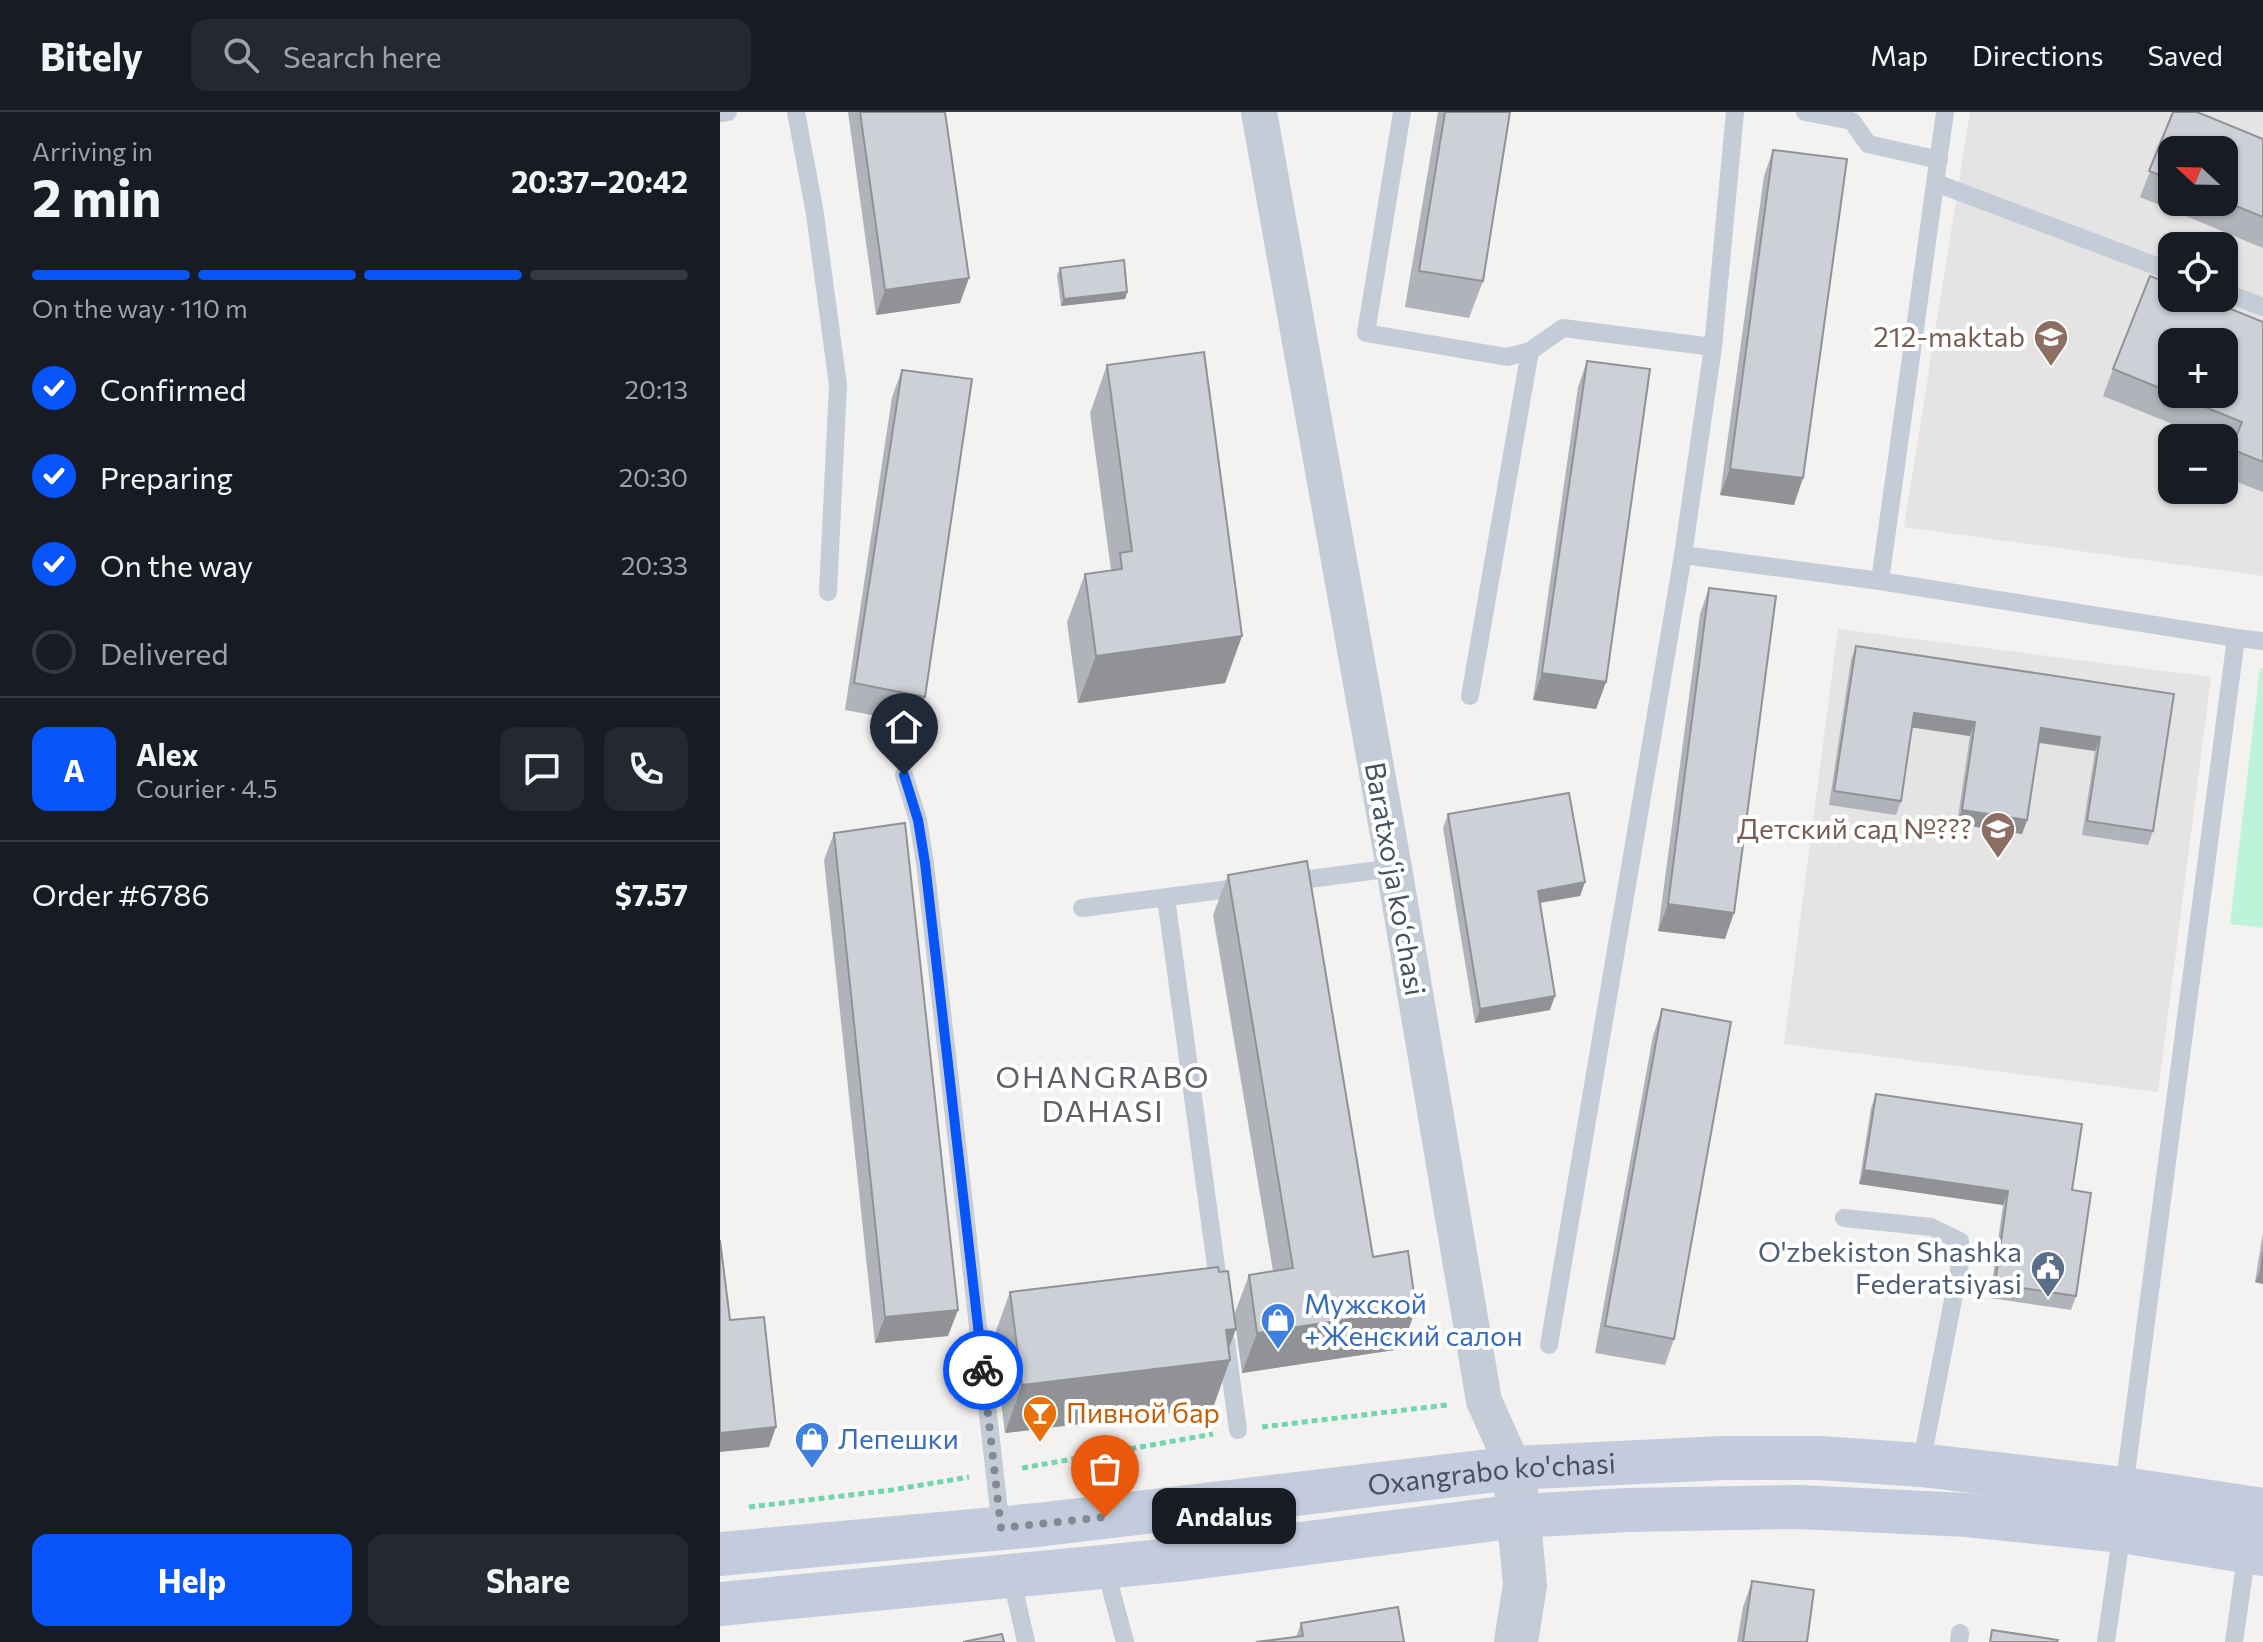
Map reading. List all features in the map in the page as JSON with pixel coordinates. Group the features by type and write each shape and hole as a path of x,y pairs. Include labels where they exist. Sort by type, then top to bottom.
{"main road":[{"name":"Oxangrabo ko'chasi","path":"720,1554 1001,1528 1514,1468 1723,1458 1820,1458 1921,1465 2124,1489 2263,1510"},
{"name":"Oxangrabo ko'chasi","path":"720,1604 1184,1559 1518,1516 1628,1510 1799,1507 1967,1515 2122,1531 2255,1553"}],"street":[{"name":"Baratxoʻja koʻchasi","path":"1259,112 1394,868 1484,1401 1514,1468 1525,1585 1516,1642"},
{"path":"1001,1528 1011,1576"}],"lane":[{"path":"720,113 728,112"},
{"path":"796,112 815,214 838,385 828,592"},
{"path":"1402,112 1366,333 1507,357 1530,351 1563,328 1713,347"},
{"path":"1549,1345 1683,555 1713,347 1735,112"},
{"path":"1805,112 1852,121 1868,144 1939,160"},
{"path":"1880,581 1945,112"},
{"path":"1936,183 2158,267"},
{"path":"2238,297 2263,307"},
{"path":"1470,696 1530,351"},
{"path":"1683,555 1880,581 2263,641"},
{"path":"2124,1489 2236,638"},
{"path":"904,775 918,820 925,863 1001,1528"},
{"path":"1082,908 1394,868"},
{"path":"1166,898 1238,1430"},
{"path":"1844,1218 1931,1227 1960,1241 1960,1264 1921,1465"},
{"path":"2106,1642 2122,1531"},
{"path":"2234,1642 2255,1553"},
{"path":"1105,1567 1125,1642"},
{"path":"1011,1576 1026,1642"}],"path":[{"path":"1238,1430 1484,1401"}],"shaded area":[{"name":"212-maktab","path":"1970,112 2263,112 2263,576 1904,527"},
{"name":"Детский сад №???","path":"1838,629 2211,677 2158,1092 1784,1044"}],"green space":[{"path":"2260,668 2263,668 2263,928 2230,924"}],"building":[{"path":"860,112 945,112 969,278 885,290"},
{"path":"1445,112 1510,112 1483,281 1419,271"},
{"path":"2173,112 2197,112 2263,139 2263,217 2238,207 2238,136 2163,136"},
{"path":"2158,149 2158,175 2149,171"},
{"path":"1773,150 1847,159 1803,478 1730,469"},
{"path":"1124,260 1127,292 1064,299 1060,268"},
{"path":"2150,276 2158,279 2158,312 2238,312 2263,322 2263,462 2238,452 2238,432 2242,422 2208,408 2238,408 2238,328 2158,328 2158,387 2113,369"},
{"path":"1204,352 1242,636 1096,656 1085,574 1122,569 1120,553 1132,551 1107,365"},
{"path":"1587,361 1650,369 1606,682 1542,673"},
{"path":"902,370 972,379 925,697 854,683"},
{"path":"1709,588 1776,596 1734,913 1668,904"},
{"path":"1856,646 2174,694 2153,831 2087,821 2100,737 2041,728 2027,820 1962,810 1975,722 1914,713 1901,801 1834,791"},
{"path":"1569,793 1585,882 1538,891 1555,996 1480,1009 1448,814"},
{"path":"905,823 958,1310 885,1317 834,833"},
{"path":"1307,861 1373,1257 1408,1251 1416,1309 1257,1333 1249,1275 1293,1268 1228,875"},
{"path":"1662,1009 1731,1022 1674,1339 1605,1326"},
{"path":"1876,1094 2082,1124 2072,1190 2091,1193 2076,1296 1995,1284 2008,1191 1864,1170"},
{"path":"720,1240 730,1320 764,1317 776,1427 720,1433"},
{"path":"1218,1267 1219,1272 1228,1271 1236,1329 1226,1330 1230,1360 1022,1385 1010,1292"},
{"path":"1752,1581 1814,1590 1807,1642 1743,1642"},
{"path":"1398,1607 1404,1642 1256,1642 1303,1636 1301,1623"},
{"path":"1992,1630 2058,1640 1990,1642"},
{"path":"1002,1634 1004,1642 963,1642"}],"way so far":[{"path":"983,1370 1001,1528 1105,1517"}],"place":[{"name":"212-maktab","path":"2051,368"},
{"name":"Детский сад №???","path":"1998,860"},
{"name":"O'zbekiston Shashka Federatsiyasi","path":"2048,1299"},
{"name":"Мужской +Женский салон","path":"1278,1351"},
{"name":"Пивной бар","path":"1040,1444"},
{"name":"Лепешки","path":"812,1470"},
{"name":"Andalus","path":"1105,1517"}],"district":[{"name":"OHANGRABO DAHASI","path":"1103,1095"}],"route":[{"path":"904,775 918,820 925,863 983,1370"}]}
